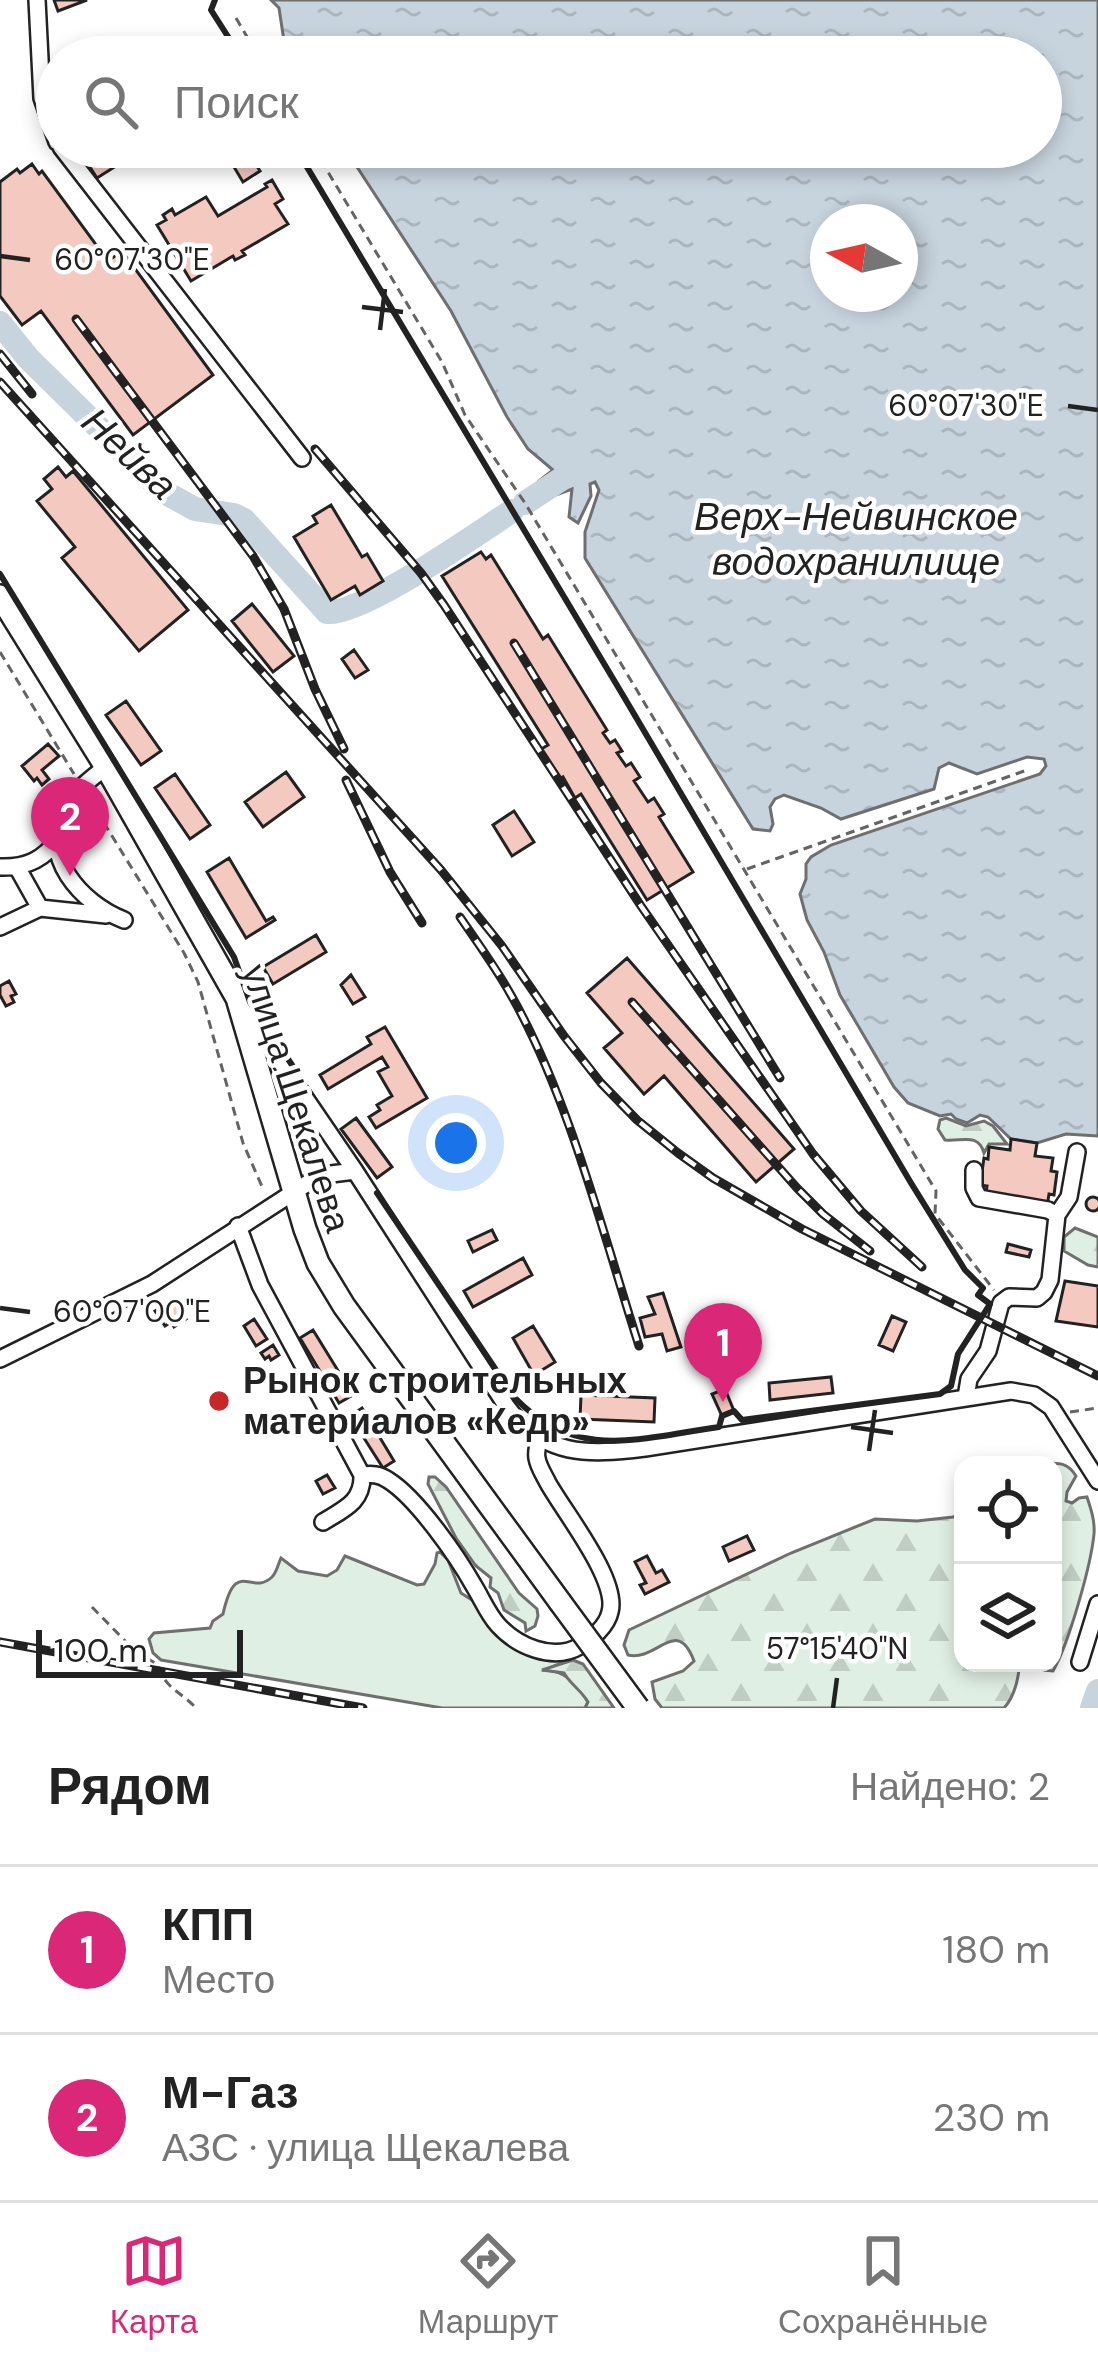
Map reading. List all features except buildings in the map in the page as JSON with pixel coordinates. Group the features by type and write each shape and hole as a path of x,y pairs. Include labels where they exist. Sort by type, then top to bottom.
{"main road":[{"name":"улица Щекалева","path":"0,596 106,767 238,998 293,1193 318,1263 344,1306 638,1708"}],"street":[{"path":"37,0 39,36"},
{"path":"78,168 302,458"},
{"path":"0,927 40,908 118,918 89,902 75,886 60,859 58,839 66,806 106,767"},
{"path":"40,908 8,867 42,858 58,839"},
{"path":"238,998 507,1407 539,1440 567,1449 622,1451 998,1391 1045,1401 1098,1480"},
{"path":"966,1397 969,1379 988,1351 997,1309 1004,1299 1032,1299 1048,1286 1057,1215 1069,1197 1077,1153"},
{"path":"974,1170 979,1198 1057,1215"},
{"path":"0,1359 152,1284 311,1181 355,1171"},
{"path":"238,1226 260,1285 362,1475 357,1500 323,1522"},
{"path":"362,1475 384,1477 410,1501 458,1559 499,1627 514,1640 541,1651 570,1651 606,1622 610,1594 592,1552 539,1466 539,1440"},
{"path":"1080,1662 1098,1604"}],"path":[{"path":"236,18 247,36"},
{"path":"326,168 442,362 465,415 525,503 935,1190 935,1214 1004,1299"},
{"path":"745,869 1027,770"},
{"path":"1057,1414 1098,1408"},
{"path":"92,1607 136,1652 157,1664 171,1690 196,1708"}],"green space":[{"path":"940,1120 966,1126 984,1121 1007,1144 989,1144 984,1153 973,1140 945,1140 938,1129"},
{"path":"1075,1228 1098,1237 1098,1267 1064,1251 1064,1237"},
{"path":"1062,1465 1076,1476 1066,1501 1087,1497 1094,1529 1089,1565 1062,1651"},
{"path":"429,1477 446,1487 519,1593 537,1609 535,1626 526,1631 525,1623 504,1610 498,1593 490,1587 491,1578 456,1538 428,1484"},
{"path":"953,1517 954,1672 1018,1672 1004,1708 662,1708 652,1682 683,1671 694,1661 687,1648 673,1641 628,1655 624,1645 629,1630 791,1553 875,1519"},
{"path":"440,1552 461,1593 516,1646 587,1648 546,1670 576,1685 588,1702 585,1708 442,1708 161,1660 153,1653 149,1639 154,1633 210,1628 223,1614 233,1587 244,1581 264,1582 274,1575 281,1558 298,1571 327,1576 345,1556 417,1585 424,1584"},
{"path":"573,1660 583,1664 614,1708 585,1708 588,1702 564,1673 542,1670"}],"water":[{"name":"Верх-Нейвинское водохранилище","path":"271,0 1098,0 1098,1136 1066,1134 1037,1143 1011,1139 988,1117 980,1115 967,1123 908,1103 840,995 800,894 806,864 831,845 1040,774 1046,766 1044,759 1027,757 977,774 949,763 939,768 934,789 841,819 784,795 770,807 770,831 753,829 585,558 585,532 599,490 595,482 590,484 591,496 578,523 569,517 572,489 548,498 539,481 553,470 528,449 507,417 451,311 358,168 1062,168 1062,36 283,36 279,8"}],"waterway":[{"name":"Нейва","path":"0,323 28,358 164,492 195,509 244,520 327,612 366,601 392,587 512,511"},
{"name":"Нейва","path":"525,503 569,474"},
{"path":"1092,1708 1098,1691"}],"railway":[{"path":"76,319 253,556 284,609 344,749"},
{"path":"0,354 32,394"},
{"path":"0,382 441,870 502,946 564,1036 637,1120 713,1178 802,1229 1098,1376"},
{"path":"315,449 444,605 641,906 813,1154 861,1211 922,1267"},
{"path":"514,643 780,1078"},
{"path":"346,780 390,872 422,923"},
{"path":"460,917 511,995 550,1077 639,1346"},
{"path":"632,1002 797,1188 870,1251"},
{"path":"0,1642 363,1708"}],"wall":[{"path":"215,0 211,10 228,36"},
{"path":"308,168 911,1183 965,1270 983,1288 978,1295 990,1304 958,1354 951,1386 940,1394 742,1420 734,1411 722,1416 719,1427 636,1440 586,1438 538,1418 515,1398 377,1193"},
{"path":"0,574 234,957 250,1002 294,1068"}],"place":[{"name":"М-Газ","path":"70,876"},
{"name":"Рынок строительных материалов «Кедр»","path":"219,1401"},
{"name":"КПП","path":"723,1402"}]}
